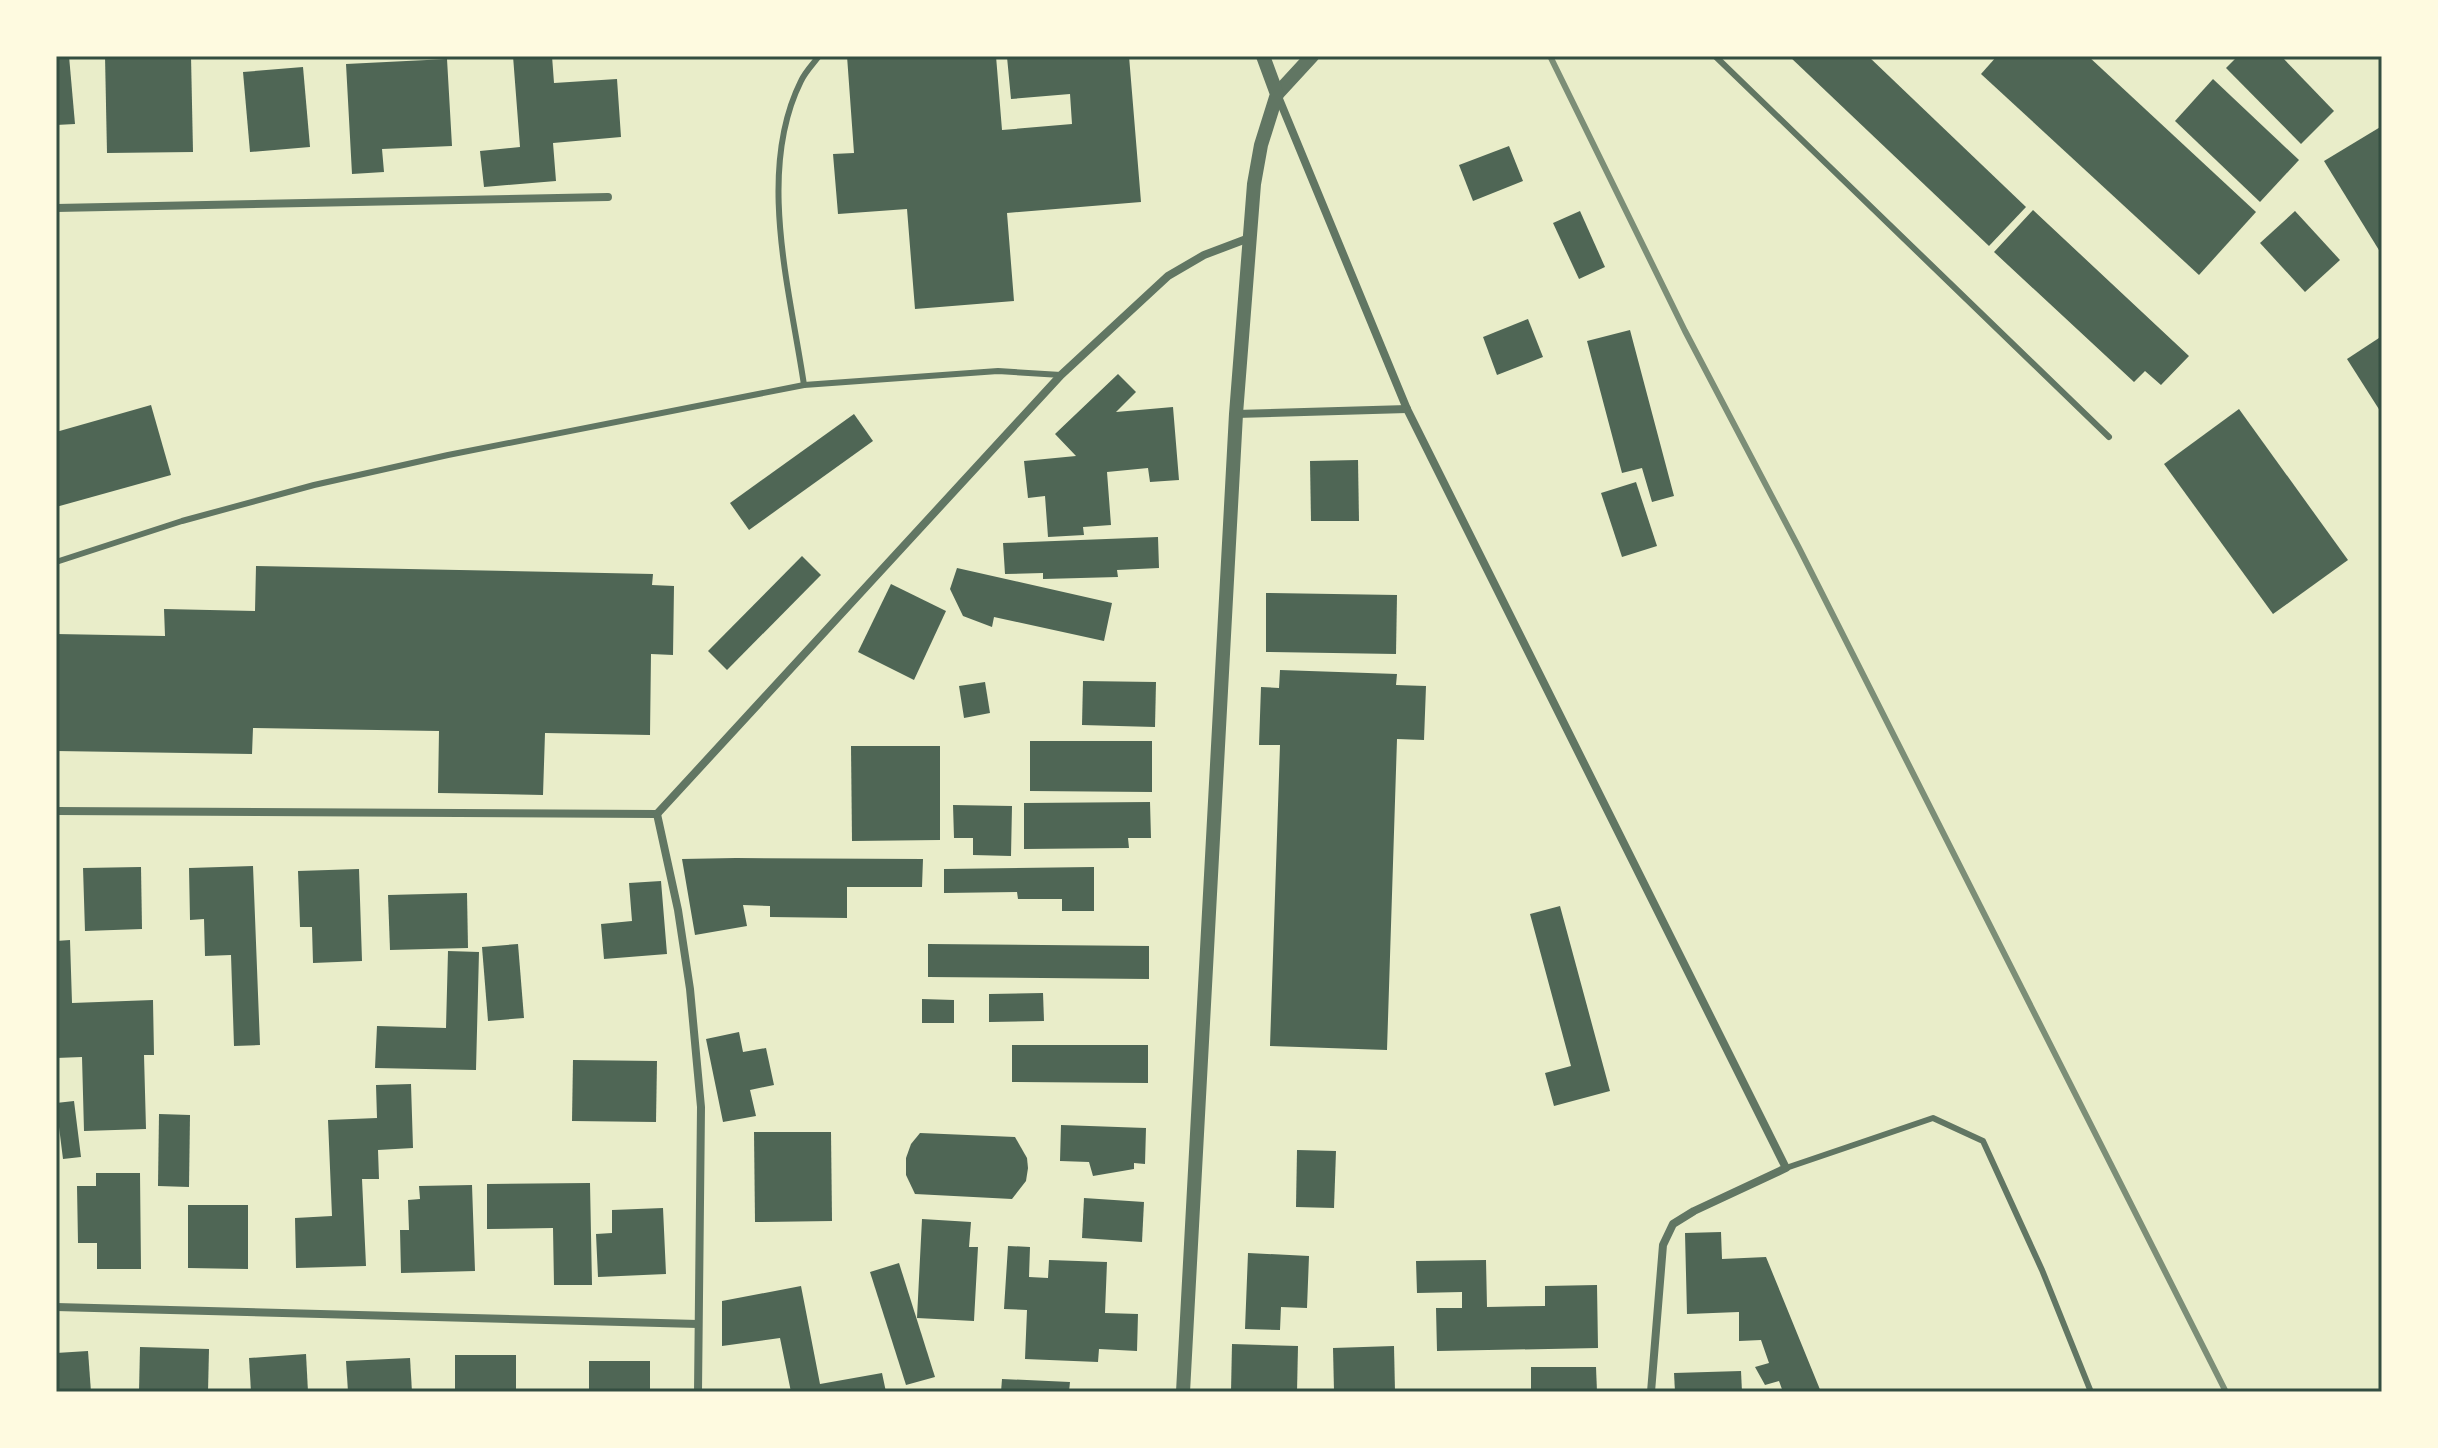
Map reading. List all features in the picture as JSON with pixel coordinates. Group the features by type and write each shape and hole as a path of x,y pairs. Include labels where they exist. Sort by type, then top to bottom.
{"street":[{"path":"1263,56 1407,409 1786,1168 1673,1224 1663,1245 1651,1392"},
{"path":"1183,1392 1236,414 1254,184 1261,145 1277,94 1312,56"},
{"path":"56,208 608,197"},
{"path":"56,811 657,814 1061,375 1168,276 1204,255 1249,238"},
{"path":"1236,414 1407,409"},
{"path":"657,814 678,910 690,989 701,1107 698,1392"},
{"path":"56,1307 698,1324"}],"lane":[{"path":"804,385 779,221 780,166 786,123 801,80 819,56"},
{"path":"1715,56 2109,437"},
{"path":"56,562 182,521 314,485 804,385 998,371 1061,375"},
{"path":"1786,1168 1933,1118 1983,1141 2042,1270 2091,1392"}],"building":[{"path":"56,56 69,56 75,124 56,125"},
{"path":"105,56 191,56 193,152 107,153"},
{"path":"513,56 552,56 554,83 617,79 621,137 553,143 556,181 484,187 480,151 520,147"},
{"path":"847,56 996,56 1002,130 1072,124 1070,94 1011,99 1007,57 1129,56 1141,202 1007,213 1014,301 915,309 907,209 838,214 833,154 854,153"},
{"path":"1789,56 1868,56 2026,207 1989,246"},
{"path":"1997,56 2088,56 2256,212 2199,275 1981,74"},
{"path":"2238,56 2281,56 2334,111 2301,144 2226,68"},
{"path":"447,59 452,146 382,149 384,172 352,174 346,64"},
{"path":"303,67 310,147 250,152 243,72"},
{"path":"2213,79 2299,160 2260,202 2175,121"},
{"path":"2382,126 2382,255 2324,161"},
{"path":"1509,146 1523,181 1473,201 1459,165"},
{"path":"2033,210 2189,356 2161,385 2145,371 2134,382 1994,252"},
{"path":"1580,211 1605,267 1579,279 1553,223"},
{"path":"2295,211 2340,260 2305,292 2260,243"},
{"path":"1528,319 1543,357 1497,375 1483,337"},
{"path":"1630,330 1674,496 1652,502 1642,468 1622,473 1587,341"},
{"path":"2382,336 2382,414 2347,359"},
{"path":"1118,374 1136,392 1116,412 1173,407 1179,480 1150,482 1148,468 1107,472 1111,525 1083,527 1084,535 1048,537 1045,496 1028,498 1024,461 1076,456 1055,434"},
{"path":"151,405 171,475 56,507 56,432"},
{"path":"2239,409 2348,560 2273,614 2164,464"},
{"path":"854,414 873,441 749,530 730,503"},
{"path":"1358,460 1359,521 1311,521 1310,461"},
{"path":"1636,482 1657,546 1622,557 1601,493"},
{"path":"1158,537 1159,568 1117,570 1118,577 1043,579 1043,573 1005,574 1003,543"},
{"path":"802,556 821,575 727,670 708,651"},
{"path":"256,566 653,574 652,585 674,586 673,655 651,654 650,735 545,733 543,795 438,793 439,731 253,728 252,754 56,751 56,634 165,636 164,609 255,611"},
{"path":"957,568 1112,603 1104,641 994,617 992,627 963,616 950,589"},
{"path":"891,584 946,611 914,680 858,652"},
{"path":"1266,593 1397,595 1396,654 1266,652"},
{"path":"1280,670 1397,674 1396,685 1426,686 1424,740 1397,739 1387,1050 1270,1046 1280,745 1259,745 1261,687 1279,688"},
{"path":"1083,681 1156,682 1155,727 1082,725"},
{"path":"985,682 990,713 964,718 959,686"},
{"path":"1030,741 1152,741 1152,792 1030,791"},
{"path":"851,746 940,746 940,840 852,841"},
{"path":"1150,802 1151,838 1128,838 1129,848 1024,849 1024,803"},
{"path":"953,805 1012,806 1011,856 973,855 973,838 954,838"},
{"path":"682,859 923,859 922,887 847,887 847,918 770,917 770,906 743,905 747,926 695,935"},
{"path":"253,866 260,1045 234,1046 231,955 205,956 204,919 190,920 189,868"},
{"path":"141,867 142,929 85,931 83,868"},
{"path":"1094,867 1094,911 1062,911 1062,899 1018,899 1017,892 944,893 944,869"},
{"path":"359,869 362,961 313,963 312,927 300,927 298,871"},
{"path":"661,881 667,954 604,959 601,924 632,921 629,883"},
{"path":"467,893 468,948 390,950 388,895"},
{"path":"1560,906 1610,1091 1554,1106 1545,1073 1571,1066 1530,914"},
{"path":"70,940 72,1003 153,1000 154,1055 144,1055 146,1129 84,1131 82,1057 56,1058 56,941"},
{"path":"518,944 524,1018 488,1021 482,947"},
{"path":"928,944 1149,946 1149,979 928,977"},
{"path":"448,951 479,952 476,1070 375,1068 377,1026 446,1028"},
{"path":"1043,993 1044,1021 989,1022 989,994"},
{"path":"922,999 954,1000 954,1023 922,1023"},
{"path":"739,1032 743,1052 766,1048 774,1085 750,1090 756,1116 723,1122 706,1039"},
{"path":"1012,1045 1148,1045 1148,1083 1012,1082"},
{"path":"573,1060 657,1061 656,1122 572,1121"},
{"path":"411,1084 413,1148 378,1150 379,1179 362,1179 366,1266 296,1268 295,1218 332,1216 328,1120 377,1118 376,1085"},
{"path":"74,1101 81,1157 63,1159 56,1103"},
{"path":"159,1114 190,1115 189,1187 158,1186"},
{"path":"1061,1125 1146,1128 1145,1164 1134,1163 1134,1169 1093,1176 1089,1162 1060,1161"},
{"path":"754,1132 831,1132 832,1221 755,1222"},
{"path":"920,1133 1015,1137 1027,1158 1026,1181 1012,1199 915,1194 906,1175 906,1158 911,1144"},
{"path":"1297,1150 1336,1151 1334,1208 1296,1207"},
{"path":"96,1173 140,1173 141,1269 97,1269 97,1243 78,1243 77,1186 96,1186"},
{"path":"590,1183 592,1285 554,1285 553,1228 487,1229 487,1184"},
{"path":"472,1185 475,1271 401,1273 400,1230 409,1230 408,1200 420,1199 419,1186"},
{"path":"1084,1198 1144,1202 1142,1242 1082,1238"},
{"path":"188,1205 248,1205 248,1269 188,1268"},
{"path":"663,1208 666,1274 598,1277 596,1234 612,1233 612,1210"},
{"path":"922,1219 971,1222 969,1247 978,1247 974,1321 917,1318"},
{"path":"1721,1232 1722,1259 1766,1257 1821,1392 1783,1392 1779,1381 1765,1385 1755,1367 1769,1363 1761,1340 1739,1341 1739,1312 1687,1314 1685,1233"},
{"path":"1008,1246 1030,1247 1029,1277 1048,1278 1049,1260 1107,1262 1105,1313 1138,1314 1137,1351 1099,1349 1098,1362 1025,1359 1027,1310 1004,1309"},
{"path":"1248,1253 1309,1256 1307,1308 1281,1307 1280,1330 1245,1329"},
{"path":"1486,1260 1487,1307 1545,1306 1545,1286 1597,1285 1598,1348 1437,1351 1436,1308 1462,1308 1462,1292 1417,1293 1416,1261"},
{"path":"899,1263 935,1377 906,1385 870,1272"},
{"path":"801,1286 820,1384 882,1373 886,1392 791,1392 780,1338 722,1346 722,1301"},
{"path":"1232,1344 1298,1346 1297,1392 1231,1392"},
{"path":"1394,1346 1395,1392 1334,1391 1333,1348"},
{"path":"140,1347 209,1349 208,1392 139,1392"},
{"path":"88,1351 91,1392 56,1392 56,1353"},
{"path":"306,1354 308,1392 251,1392 249,1358"},
{"path":"455,1355 516,1355 516,1392 455,1392"},
{"path":"410,1358 412,1392 348,1392 346,1361"},
{"path":"589,1361 650,1361 650,1392 589,1392"},
{"path":"1531,1367 1596,1367 1597,1392 1531,1392"},
{"path":"1741,1371 1742,1392 1675,1392 1674,1373"},
{"path":"1002,1379 1070,1382 1069,1392 1001,1392"}],"railway":[{"path":"1550,56 1685,331 1799,548 2226,1392"}]}
